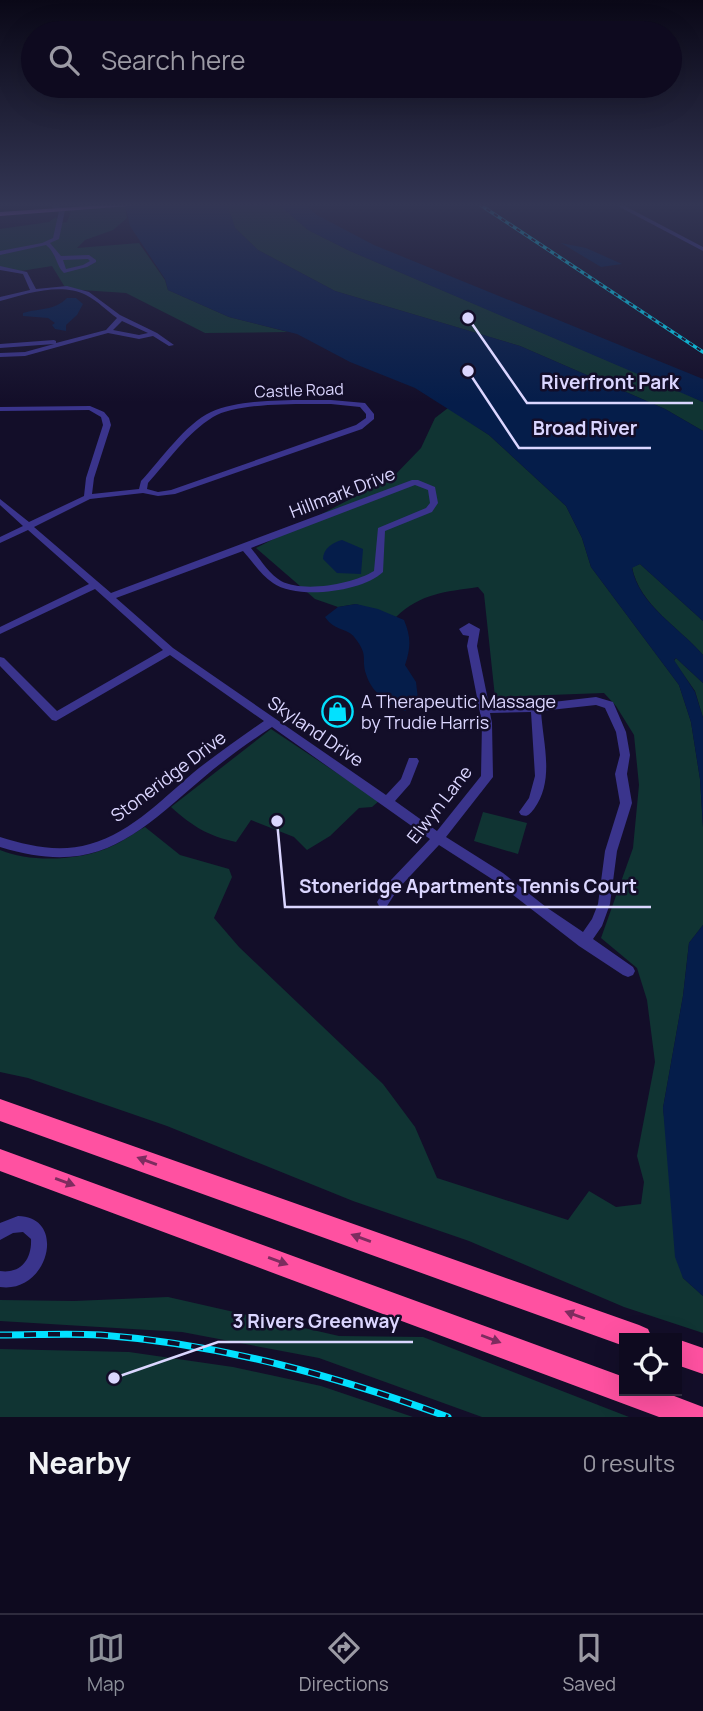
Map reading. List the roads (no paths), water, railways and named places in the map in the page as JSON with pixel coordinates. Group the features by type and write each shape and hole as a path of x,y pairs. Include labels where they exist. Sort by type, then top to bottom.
{"highway":[{"path":"0,1110 625,1333"},
{"path":"0,1160 619,1388"},
{"path":"682,1354 703,1361"},
{"path":"640,1396 694,1417"}],"street":[{"path":"11,270 25,273 34,291"},
{"path":"0,299 34,291 79,290 88,293 121,318 145,327 171,345"},
{"path":"0,355 25,354 71,343 108,331 121,318"},
{"path":"108,331 139,337 155,334"},
{"path":"0,346 71,343"},
{"name":"Castle Road","path":"0,540 88,497 143,491 158,494 172,492 359,427 370,419 370,414 362,405 340,402 242,406 214,413 193,430 144,483 143,491"},
{"path":"0,410 90,408 101,412 107,425 90,478 88,497"},
{"name":"Hillmark Drive","path":"110,597 407,484 424,484 432,489 434,503 429,510 381,530 378,572 363,581 313,589 281,584 245,547"},
{"name":"Skyland Drive","path":"0,501 170,650 438,838 499,877 584,942 628,971"},
{"path":"0,631 95,585"},
{"name":"Elwyn Lane","path":"383,902 394,885 438,838 487,777 487,723 472,646 473,633"},
{"path":"0,660 56,717 170,650"},
{"path":"485,709 536,708 596,701 609,705 621,732 625,755 621,774 626,803 611,851 604,904 597,922 584,942"},
{"path":"525,812 534,802 542,780 536,708"},
{"name":"Stoneridge Drive","path":"0,842 32,851 70,853 108,843 146,820 203,772 271,722"},
{"path":"388,801 405,781 413,761"},
{"path":"0,1279 15,1280 23,1276 37,1260 40,1250 40,1240 32,1226 16,1223 2,1226"}],"water":[{"path":"159,270 296,270 335,291 520,346 665,409 703,431 703,621 640,564 632,568 636,581 651,605 703,655 703,683 676,658 674,660 695,692 703,718 703,827 700,779 691,722 679,685 591,567 582,538 566,506 489,435 415,388 350,362 297,334 229,317 168,290"},
{"path":"395,270 436,270 703,379 703,402"},
{"path":"67,298 76,298 83,304 77,315 66,325 66,331 55,329 52,325 55,323 48,318 23,316 23,313 52,307"},
{"path":"342,540 363,549 361,574 337,573 323,559 329,546"},
{"path":"356,604 378,609 404,620 409,642 405,665 416,682 418,699 405,711 376,692 366,674 359,644 352,635 333,625 325,617 338,607"},
{"path":"703,925 703,1296 683,1278 675,1257 663,1108 683,996 689,943"}],"railway":[{"path":"579,270 703,352"},
{"path":"0,1335 101,1335 146,1339 234,1354 321,1375 448,1417"}],"place":[{"name":"Riverfront Park","path":"468,318"},
{"name":"Broad River","path":"468,371"},
{"name":"A Therapeutic Massage by Trudie Harris","path":"338,711"},
{"name":"Stoneridge Apartments Tennis Court","path":"277,821"},
{"name":"3 Rivers Greenway","path":"114,1378"}]}
